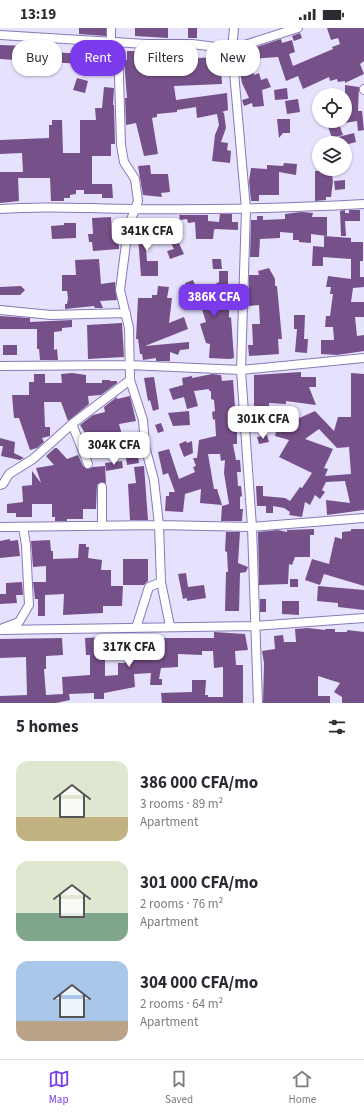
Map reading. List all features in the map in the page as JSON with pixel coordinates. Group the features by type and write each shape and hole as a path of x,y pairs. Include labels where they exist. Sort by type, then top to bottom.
{"street":[{"path":"111,28 114,40"},
{"path":"233,40 234,28"},
{"path":"260,40 298,28"},
{"path":"0,35 82,40"},
{"path":"126,42 206,46"},
{"path":"117,76 121,145 124,162 135,180 138,201 128,228 120,290 129,328 130,380 143,420 145,446 154,480 159,525 161,582 170,626"},
{"path":"234,76 246,209 242,370 252,527 254,626 258,703"},
{"path":"0,209 54,207 246,209 364,204"},
{"path":"0,310 51,314 126,313"},
{"path":"0,366 129,365 242,370 364,358"},
{"path":"0,485 3,484 9,474 33,458 72,424 130,380"},
{"path":"72,424 88,464"},
{"path":"102,487 102,526"},
{"path":"0,527 159,525 252,527 364,518"},
{"path":"0,630 19,622 29,605 27,552 23,527"},
{"path":"136,628 149,587 161,582"},
{"path":"0,630 170,626 254,626 364,618"}],"building":[{"path":"79,28 106,28 106,36 79,34"},
{"path":"135,28 168,28 168,38 135,36"},
{"path":"188,28 197,28 197,38 188,38"},
{"path":"327,28 364,28 364,61 360,64 364,74 345,83 345,81 338,82 337,79 330,81 329,77 303,89 298,76 286,81 278,57 260,58 260,46 281,39 282,43 292,40 295,52 289,54 293,66 333,49 332,47 340,44 338,38 331,40"},
{"path":"300,33 302,38 294,41 292,36"},
{"path":"0,45 12,45 12,60 0,59"},
{"path":"127,51 134,51 134,76 198,76 198,58 206,58 206,76 221,76 222,84 174,86 176,100 227,93 228,110 222,112 224,113 226,128 221,142 228,143 227,150 231,151 230,163 212,161 215,135 219,125 217,114 197,118 196,107 177,110 177,112 157,114 157,117 152,118 158,154 144,156 136,123 126,125 125,98 127,98 125,76"},
{"path":"62,53 70,53 70,63 62,63"},
{"path":"241,76 260,76 261,80 267,78 271,87 262,90 264,106 253,107 252,103 244,106 242,100 249,98 242,83"},
{"path":"77,78 88,81 85,93 73,90"},
{"path":"345,85 359,87 358,111 362,111 364,130 358,131 357,121 352,122 352,88 345,88"},
{"path":"104,87 114,88 113,105 115,144 111,144 111,156 92,156 92,184 112,184 113,198 102,198 102,194 84,194 84,190 76,190 76,194 70,195 70,198 64,198 64,201 51,201 50,178 18,178 19,201 0,203 0,172 23,172 22,153 0,154 0,140 49,138 49,125 52,125 52,120 62,120 63,153 80,153 80,120 96,120 95,108 102,108"},
{"path":"287,88 288,99 275,100 274,90"},
{"path":"298,99 300,112 287,114 285,101"},
{"path":"277,119 290,119 290,133 283,133 279,138"},
{"path":"328,128 340,128 343,135 331,136"},
{"path":"354,133 356,142 352,143 352,136 342,136"},
{"path":"284,163 297,164 296,175 279,172 279,195 259,195 259,201 251,201 249,181 251,168 267,169 267,165 283,166"},
{"path":"150,165 151,174 168,174 170,192 161,193 162,197 143,195 138,166"},
{"path":"315,176 332,176 331,197 326,197 326,200 315,201"},
{"path":"345,180 345,189 335,190 334,181"},
{"path":"345,210 345,213 349,213 349,210 360,210 360,221 345,221 346,236 341,236 340,211"},
{"path":"301,212 313,213 312,217 327,217 327,236 311,234 311,243 299,242 299,240 293,240 293,233 280,232 280,238 260,239 259,257 250,257 251,220 257,220 257,216 263,216 263,220 285,219 285,214"},
{"path":"220,214 232,214 232,222 238,222 238,230 215,229 213,239 196,239 195,222 188,223 187,219 180,220 179,215 208,215 208,221 219,222"},
{"path":"111,217 112,233 118,233 119,249 93,251 92,242 89,242 88,234 93,234 92,218"},
{"path":"146,222 153,230 157,230 158,240 149,240 149,249 146,249 147,261 158,261 158,276 141,276 138,237 143,237 142,224"},
{"path":"64,223 76,223 76,238 52,239 51,226 64,225"},
{"path":"175,235 184,254 170,259 167,251 174,249 169,239"},
{"path":"324,236 351,238 351,242 363,242 363,261 360,261 360,277 364,277 364,287 353,288 351,302 364,302 364,317 355,317 357,336 364,335 364,351 337,355 321,354 321,340 334,340 333,327 325,327 326,316 330,316 333,294 330,294 331,287 326,287 328,276 351,279 351,259 323,257 323,266 312,266 313,246 324,247"},
{"path":"99,259 101,284 115,282 117,300 100,301 103,308 95,308 94,306 65,309 65,304 67,304 68,298 67,291 62,291 62,275 76,275 75,260"},
{"path":"212,259 221,259 222,269 213,269"},
{"path":"269,268 275,279 275,286 277,286 282,339 278,339 279,354 249,356 248,345 253,345 252,324 260,324 259,305 249,306 249,275 259,275 258,271"},
{"path":"219,271 228,271 228,287 217,290 222,310 229,310 229,318 231,317 234,358 230,359 209,358 210,344 206,343 200,324 206,322 201,306 197,307 196,304 190,306 188,300 191,299 185,283 193,280 198,293 219,282"},
{"path":"21,286 25,290 20,295 0,295 0,287"},
{"path":"158,286 169,287 167,298 172,298 169,323 184,317 188,329 145,346 189,342 189,349 180,350 178,355 170,352 170,361 156,361 156,358 143,360 142,354 140,354 138,339 136,339 138,298 152,298 152,295 157,295"},
{"path":"294,315 305,315 304,339 308,339 307,353 295,352 297,329 294,329"},
{"path":"0,316 30,318 30,322 72,320 72,327 62,328 62,331 54,332 54,350 57,349 58,360 40,360 39,349 37,349 37,329 0,329"},
{"path":"122,323 124,357 88,359 87,325"},
{"path":"3,345 17,345 17,355 3,355"},
{"path":"301,372 301,377 316,377 316,387 309,387 316,405 286,401 286,404 269,403 269,418 257,418 257,415 254,415 254,375"},
{"path":"72,373 86,375 86,383 102,383 102,380 110,380 117,381 117,383 101,395 88,396 89,404 68,421 61,402 44,402 45,427 50,427 50,436 42,438 44,442 37,448 30,450 19,418 14,418 12,395 29,395 29,382 34,382 34,374 45,374 45,383 62,383 61,374"},
{"path":"351,373 364,374 364,510 327,515 326,500 350,503 345,481 326,482 322,490 325,492 320,499 315,495 310,505 305,502 302,517 289,515 290,512 284,508 273,506 273,513 266,513 266,506 257,506 256,486 263,486 263,496 285,498 290,501 300,487 302,488 312,473 279,457 289,440 275,436 278,425 284,426 284,423 297,426 295,420 315,411 334,431 338,417 351,417","holes":["319,429 337,448 349,447 351,474 325,476 328,469 324,468 333,449 305,439"]},
{"path":"212,374 221,375 222,381 233,380 237,444 233,444 236,460 240,460 241,472 237,472 238,486 241,486 242,496 240,497 240,509 243,509 242,521 221,521 222,506 229,504 224,473 225,460 221,461 220,454 208,454 214,489 217,489 222,505 200,503 201,489 185,494 183,512 165,511 166,496 169,496 169,492 175,492 168,473 163,475 158,452 169,449 179,479 195,472 193,467 196,466 193,458 197,458 199,440 216,436 215,419 213,420 212,412 215,411 214,400 211,399 211,391 209,391 209,389 194,391 198,406 187,409 184,397 173,400 169,389 183,385 182,378 192,376 192,378"},
{"path":"154,377 159,409 153,411 150,400 148,401 144,378"},
{"path":"130,396 136,421 119,424 122,435 104,439 102,434 85,442 82,434 85,433 80,425 93,415 105,412 104,407 117,397 117,399"},
{"path":"189,411 190,425 173,426 168,413"},
{"path":"161,423 164,431 158,433 155,425"},
{"path":"267,435 269,442 259,444 257,437"},
{"path":"0,438 15,442 14,453 24,458 20,460 1,456 3,446 0,446"},
{"path":"186,441 187,443 192,441 193,453 184,457 179,444"},
{"path":"57,448 67,459 78,455 83,466 87,469 105,466 106,484 102,482 97,485 96,509 83,509 83,519 67,519 67,521 55,521 55,517 52,517 52,504 32,504 32,517 16,517 16,513 7,513 7,504 23,502 22,486 32,485 32,471 41,483 36,468 54,465 46,456"},
{"path":"137,449 139,463 127,465 125,451"},
{"path":"122,461 123,468 106,471 105,463"},
{"path":"144,466 148,520 130,520 128,484 136,483 134,467"},
{"path":"314,529 314,535 310,535 310,557 295,557 292,565 289,564 288,584 259,585 258,532 278,530 287,532 287,530"},
{"path":"351,529 364,529 364,586 324,574 320,585 305,580 312,559 329,564 335,537 342,539 342,532 351,531"},
{"path":"226,532 240,532 238,563 248,567 246,572 240,573 239,611 225,611 226,572 228,572 227,552 225,551"},
{"path":"10,539 10,541 18,540 20,556 0,558 0,541"},
{"path":"50,540 51,551 53,551 53,559 78,558 79,544 86,544 86,547 89,547 88,558 102,560 101,570 111,570 111,586 123,586 122,606 103,606 103,613 63,615 64,594 45,595 45,616 38,616 38,599 35,599 33,582 46,582 46,566 33,567 31,541"},
{"path":"123,559 148,559 148,581 144,585 123,585"},
{"path":"186,573 188,587 204,585 206,598 187,601 187,598 183,599 178,574"},
{"path":"290,579 298,579 298,587 290,587"},
{"path":"22,582 23,595 16,595 17,603 0,604 0,594 6,594 6,583"},
{"path":"318,586 364,590 364,610 338,607 338,603 317,601"},
{"path":"260,599 266,599 266,612 260,612"},
{"path":"282,601 299,601 299,615 282,614"},
{"path":"308,628 325,630 335,629 335,632 347,632 347,630 364,632 364,703 342,703 342,697 334,692 340,683 318,676 318,696 330,696 330,703 263,703 264,663 262,651 275,649 274,636 283,635 284,642 296,642 295,629"},
{"path":"214,632 245,634 248,650 235,651 236,665 243,665 243,703 162,703 161,693 192,692 192,680 206,680 205,695 208,695 208,697 223,697 223,667 214,668 213,651 202,651 202,655 178,654 178,667 161,668 159,679 162,679 162,685 150,685 151,673 134,674 135,687 104,693 104,699 94,699 94,693 69,694 70,700 56,703 0,703 0,696 27,695 26,657 0,658 0,639 62,638 63,655 46,656 46,669 44,669 46,695 63,694 62,677 90,675 90,655 86,655 85,638 105,637 105,676 118,675 118,663 125,663 124,648 127,648 126,642 144,641 144,646 164,645 164,638 214,638"}]}
